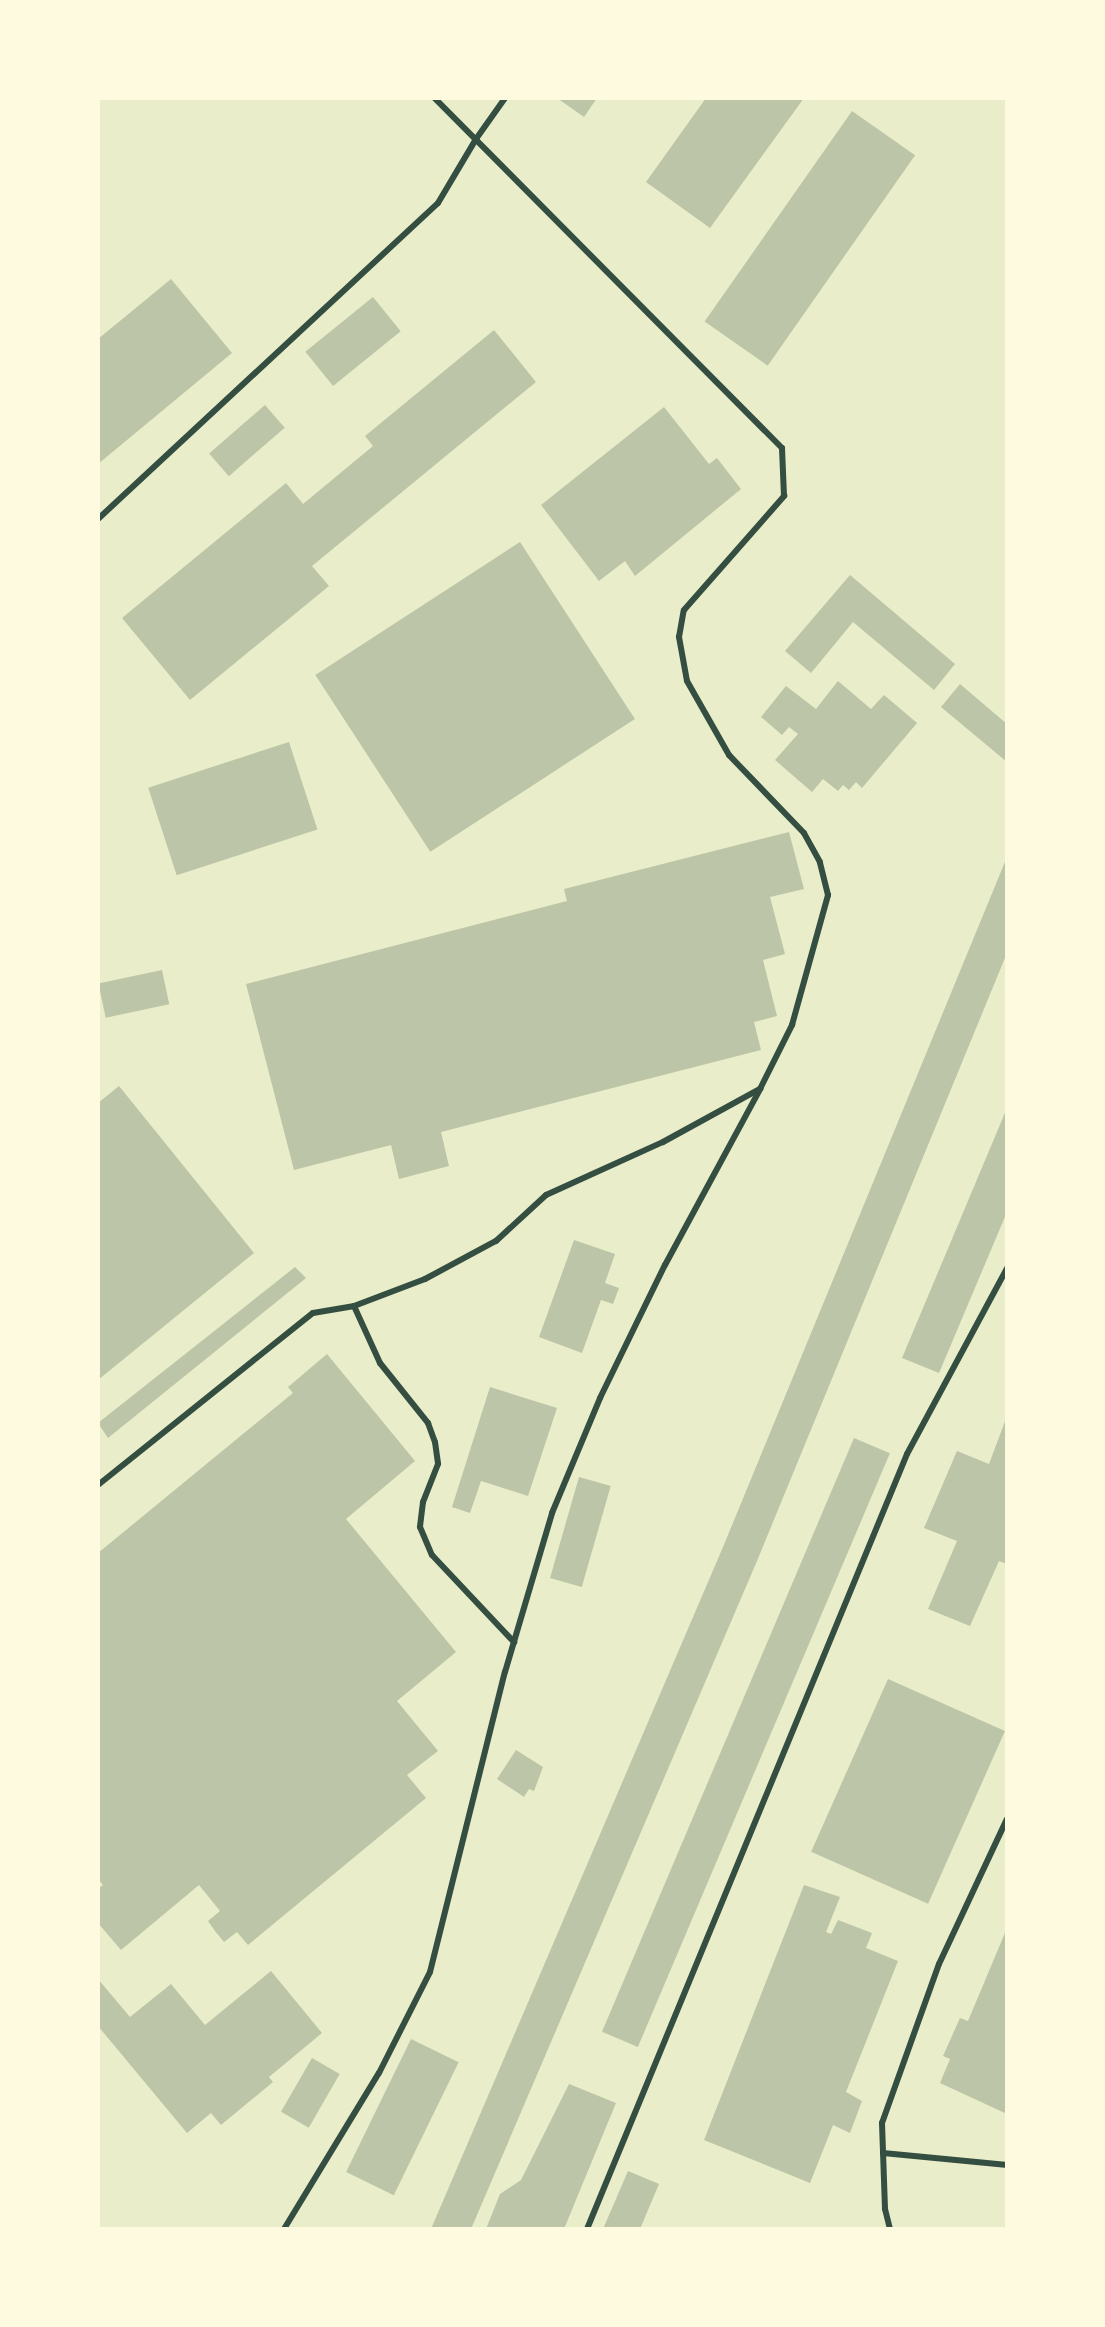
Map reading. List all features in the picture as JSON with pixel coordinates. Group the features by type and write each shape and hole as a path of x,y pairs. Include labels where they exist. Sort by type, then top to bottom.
{"lane":[{"path":"284,2229 379,2073 430,1972 514,1642 552,1513 600,1398 665,1265 792,1025 828,895 820,862 804,833 729,755 687,681 679,637 684,610 784,496 782,448 435,98"},
{"path":"98,519 438,203 505,98"},
{"path":"98,1485 313,1313 354,1306 425,1279 496,1241 546,1195 663,1142 760,1089"},
{"path":"587,2229 907,1454 1007,1268"},
{"path":"354,1306 380,1363 428,1423 435,1442 438,1464 423,1502 420,1527 432,1555 514,1642"},
{"path":"890,2229 882,2123 939,1964 1007,1819"},
{"path":"883,2153 1007,2165"}],"building":[{"path":"557,98 597,98 584,117"},
{"path":"706,98 804,98 710,228 646,182"},
{"path":"852,111 915,155 768,366 705,322"},
{"path":"171,279 232,353 98,464 98,339"},
{"path":"373,297 401,331 333,386 305,352"},
{"path":"494,330 536,382 312,566 329,586 190,700 122,618 286,483 303,504 373,446 365,436"},
{"path":"265,405 285,428 229,476 209,454"},
{"path":"664,407 709,464 717,458 741,489 635,576 625,561 599,581 541,505"},
{"path":"520,542 635,719 430,852 315,675"},
{"path":"850,575 955,664 934,690 853,622 811,673 785,651"},
{"path":"838,681 871,709 884,695 917,723 862,788 856,782 849,790 843,785 838,791 823,779 812,792 775,760 798,734 789,727 782,735 761,717 786,686 816,709"},
{"path":"960,684 1007,724 1007,762 941,707"},
{"path":"289,742 317,829 177,875 148,788"},
{"path":"789,832 804,889 770,897 785,954 763,960 777,1016 754,1022 761,1050 441,1132 449,1166 399,1179 391,1145 294,1170 246,984 567,901 564,889"},
{"path":"1007,857 1007,953 757,1561 471,2229 431,2229 723,1547"},
{"path":"162,970 169,1004 106,1018 98,984"},
{"path":"119,1086 254,1253 98,1380 98,1103"},
{"path":"1007,1108 1007,1212 939,1373 902,1358"},
{"path":"574,1240 615,1254 605,1283 619,1288 613,1304 601,1300 582,1353 539,1337"},
{"path":"295,1267 306,1278 108,1438 98,1423"},
{"path":"327,1354 415,1461 346,1519 456,1652 397,1701 438,1751 407,1775 426,1798 248,1945 237,1932 224,1942 215,1931 208,1921 220,1911 199,1885 121,1950 98,1923 98,1889 103,1885 98,1879 98,1553 293,1393 288,1387"},
{"path":"490,1387 557,1408 528,1496 481,1481 470,1513 452,1507"},
{"path":"1007,1416 1007,1564 999,1561 970,1626 928,1609 957,1541 924,1528 957,1451 989,1464"},
{"path":"854,1438 890,1453 638,2047 602,2032"},
{"path":"579,1477 611,1486 582,1587 550,1578"},
{"path":"888,1679 1005,1731 928,1904 811,1852"},
{"path":"516,1750 543,1767 534,1791 529,1789 524,1797 497,1779"},
{"path":"804,1885 840,1897 826,1932 831,1934 838,1920 872,1933 866,1948 898,1961 846,2092 862,2101 850,2133 833,2125 810,2183 704,2140"},
{"path":"1007,1928 1007,2114 940,2083 950,2059 943,2056 960,2018 968,2021"},
{"path":"271,1971 322,2033 269,2077 273,2082 221,2125 211,2113 187,2133 98,2026 98,1979 130,2017 171,1984 205,2025"},
{"path":"411,2039 459,2062 394,2195 346,2172"},
{"path":"312,2058 340,2074 309,2128 281,2112"},
{"path":"569,2084 616,2103 564,2229 486,2229 500,2194 521,2180"},
{"path":"628,2171 659,2184 640,2229 603,2229"}]}
